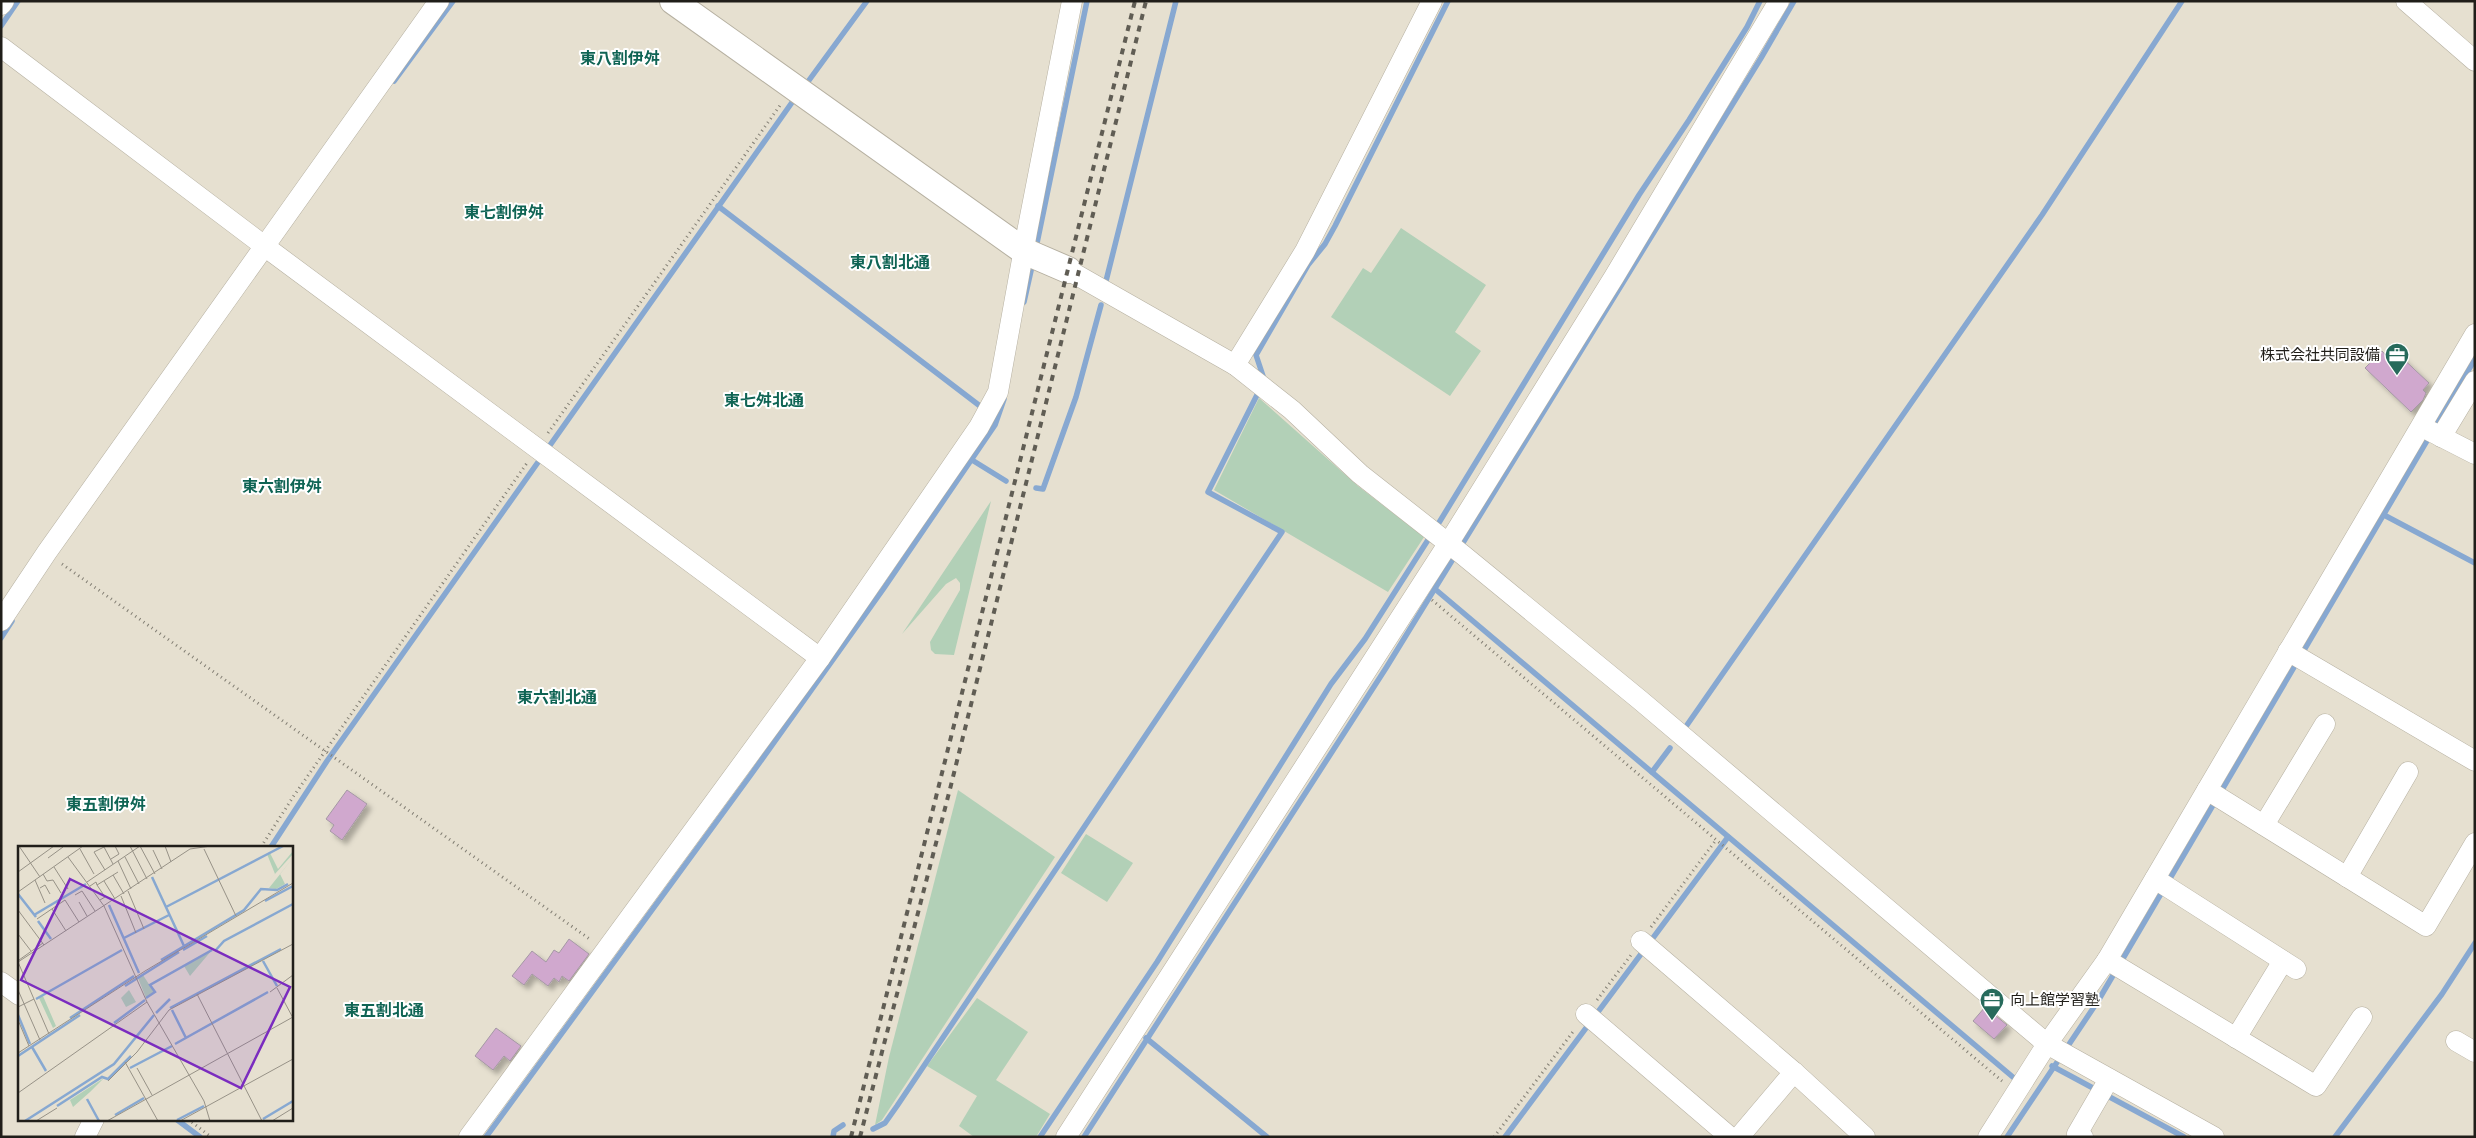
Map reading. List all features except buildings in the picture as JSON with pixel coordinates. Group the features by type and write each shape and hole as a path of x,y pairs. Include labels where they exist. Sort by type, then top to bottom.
{"street":[{"path":"1,5 4,1"},
{"path":"1,621 47,552 270,250 440,1"},
{"path":"673,1 792,87 1031,254 1073,273 1235,365 1292,410 1360,474 1640,700 2058,1051 2104,1087 2214,1137"},
{"path":"469,1137 820,658 979,427 998,392 1031,254 1072,1"},
{"path":"1235,365 1305,251 1432,1"},
{"path":"1066,1137 1614,277 1779,1"},
{"path":"2406,1 2475,61"},
{"path":"1,47 270,250 820,658"},
{"path":"1988,1137 2016,1093 2058,1051 2114,964 2431,432 2475,334"},
{"path":"2431,432 2475,381"},
{"path":"2431,432 2475,454"},
{"path":"2296,656 2475,760"},
{"path":"2264,825 2325,724"},
{"path":"2347,877 2408,772"},
{"path":"2215,795 2426,926 2475,843"},
{"path":"2162,884 2290,965 2236,1038"},
{"path":"1645,945 1794,1072 1865,1137"},
{"path":"2114,964 2316,1086 2362,1017"},
{"path":"1,982 18,994"},
{"path":"1591,1018 1730,1137"},
{"path":"2456,1040 2475,1052"},
{"path":"1739,1137 1794,1072"},
{"path":"2083,1137 2077,1134 2104,1087"},
{"path":"85,1137 94,1120"}],"path":[{"path":"262,846 326,751 542,451 792,87"},
{"path":"61,562 606,950"},
{"path":"1438,604 2016,1093"},
{"path":"1494,1137 1591,1018 1645,945 1716,840"},
{"path":"189,1120 211,1137"}],"green space":[{"path":"1401,228 1486,285 1455,332 1481,351 1450,396 1331,317 1363,268 1371,273"},
{"path":"1259,398 1358,486 1424,537 1388,592 1214,490"},
{"path":"991,501 954,655 935,654 931,650 930,642 960,590 960,583 956,578 946,584 902,634"},
{"path":"958,790 1055,857 882,1120 875,1125 889,1057"},
{"path":"1086,834 1133,863 1107,902 1061,873"},
{"path":"977,998 1028,1032 996,1080 1050,1114 1036,1137 974,1137 959,1126 977,1096 927,1066"}],"waterway":[{"path":"1,26 18,1"},
{"path":"394,81 453,1"},
{"path":"807,83 867,1"},
{"path":"1036,248 1087,1"},
{"path":"1106,281 1176,1"},
{"path":"1263,376 1256,355 1308,265 1325,244 1335,226 1448,1"},
{"path":"1040,1137 1157,962 1331,684 1365,639 1440,521 1639,195 1689,120 1747,27 1760,1"},
{"path":"1084,1137 1386,668 1761,58 1794,1"},
{"path":"1687,725 2042,215 2182,1"},
{"path":"272,846 327,761 793,101"},
{"path":"718,206 980,406"},
{"path":"1024,302 1033,262"},
{"path":"1036,488 1043,489 1076,397 1101,305"},
{"path":"2007,1137 2098,1001 2475,359"},
{"path":"873,1129 885,1123 897,1106 1282,532 1208,492 1257,395"},
{"path":"486,1137 750,776 884,588 995,425 1004,399"},
{"path":"972,460 1006,481"},
{"path":"2384,515 2475,563"},
{"path":"1435,589 2014,1078"},
{"path":"1,638 12,621"},
{"path":"1652,772 1670,748"},
{"path":"1505,1137 1728,837"},
{"path":"2335,1137 2442,994 2475,943"},
{"path":"1146,1038 1267,1137"},
{"path":"2052,1066 2184,1137"},
{"path":"177,1120 200,1137"},
{"path":"833,1137 834,1131 843,1125"}],"railway":[{"path":"851,1137 1135,1"},
{"path":"860,1137 950,789 1146,1"}],"place":[{"name":"株式会社共同設備","path":"2397,376"},
{"name":"向上館学習塾","path":"1992,1021"}],"district":[{"name":"東八割伊舛","path":"620,58"},
{"name":"東七割伊舛","path":"504,212"},
{"name":"東八割北通","path":"890,262"},
{"name":"東七舛北通","path":"764,400"},
{"name":"東六割伊舛","path":"282,486"},
{"name":"東六割北通","path":"557,697"},
{"name":"東五割伊舛","path":"106,804"},
{"name":"東五割北通","path":"384,1010"}]}
